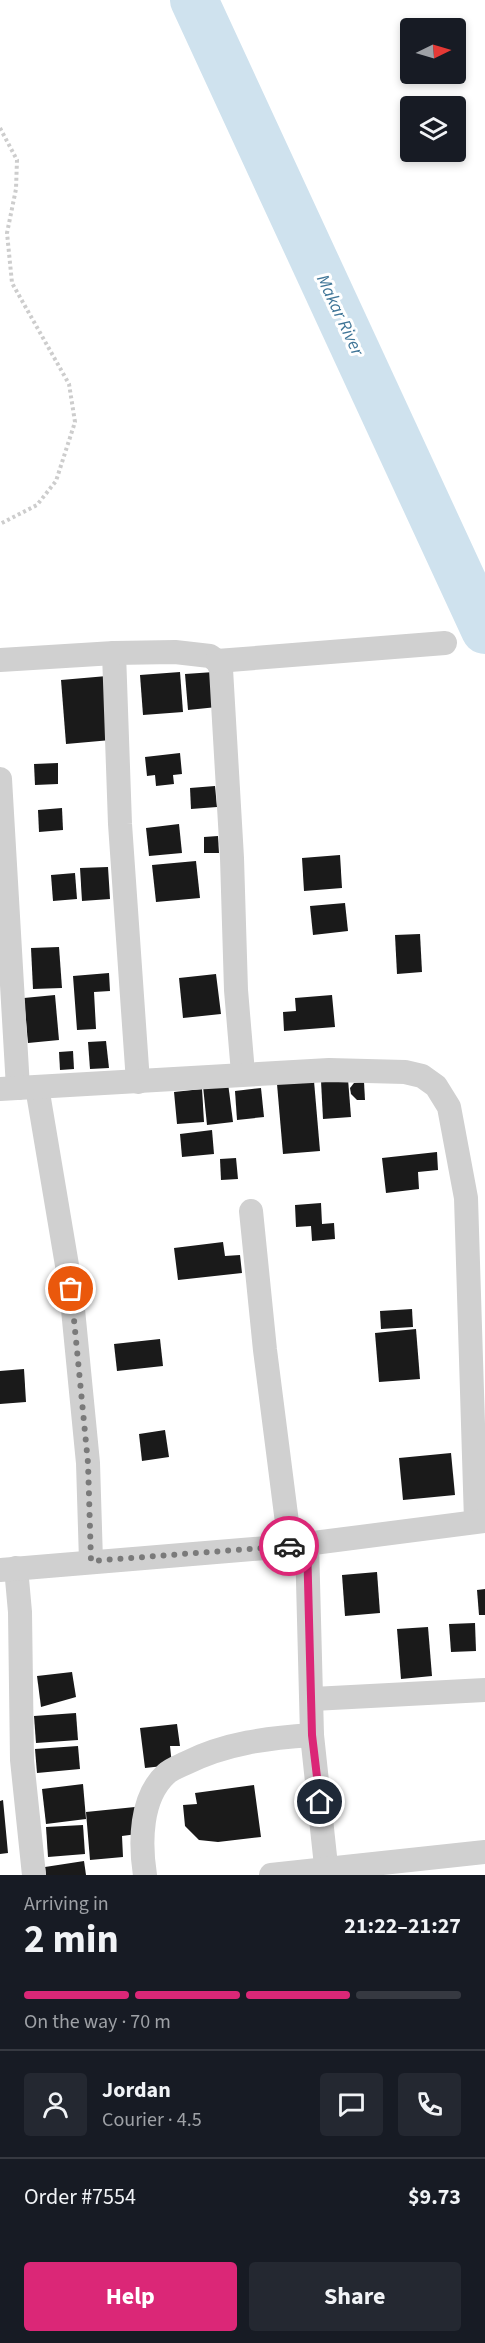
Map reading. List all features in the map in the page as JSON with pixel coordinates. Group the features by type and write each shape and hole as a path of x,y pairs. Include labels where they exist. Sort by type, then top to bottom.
{"street":[{"path":"217,661 445,643"},
{"path":"0,660 175,652 210,656 217,661 221,669 222,681 232,858 236,990 243,1073"},
{"path":"114,653 120,824 138,1082"},
{"path":"0,779 18,1088 58,1200 71,1289 88,1463 91,1561"},
{"path":"18,1088 138,1082 243,1073 329,1070 405,1072 422,1076 436,1086 449,1107 466,1198 480,1521 299,1544 8,1569 20,1612 22,1760 34,1875"},
{"path":"251,1211 261,1320 299,1544 313,1699 312,1735 327,1872"},
{"path":"313,1699 485,1690"},
{"path":"145,1875 142,1853 147,1808 153,1792 166,1773 202,1756 244,1742 312,1735"},
{"path":"271,1875 327,1872 485,1852"}],"path":[{"path":"0,128 17,160 16,189 6,232 12,283 69,384 75,422 56,481 38,505 0,524"}],"building":[{"path":"180,672 183,712 143,715 140,675"},
{"path":"214,672 217,707 188,710 185,674"},
{"path":"107,676 111,740 66,744 61,680"},
{"path":"180,753 182,774 173,775 174,784 156,786 155,775 147,776 145,757"},
{"path":"58,763 58,784 35,785 34,764"},
{"path":"215,786 217,807 191,809 190,788"},
{"path":"62,808 63,830 39,832 38,810"},
{"path":"179,824 182,853 149,856 146,828"},
{"path":"218,836 219,853 204,853 204,837"},
{"path":"340,855 342,888 304,891 302,858"},
{"path":"196,861 200,898 156,902 152,865"},
{"path":"108,867 110,899 82,901 80,868"},
{"path":"75,873 77,899 53,901 51,875"},
{"path":"345,903 348,931 313,935 310,906"},
{"path":"420,934 422,972 397,974 395,935"},
{"path":"59,947 62,988 33,989 31,948"},
{"path":"109,973 110,991 94,992 96,1029 77,1030 73,976"},
{"path":"216,974 221,1014 183,1018 179,978"},
{"path":"55,995 59,1040 28,1043 24,998"},
{"path":"332,995 335,1027 284,1031 283,1012 296,1011 295,998"},
{"path":"106,1041 109,1068 90,1069 88,1042"},
{"path":"73,1051 74,1069 60,1070 59,1052"},
{"path":"348,1079 351,1117 323,1119 321,1081"},
{"path":"314,1081 320,1151 283,1154 277,1084"},
{"path":"364,1082 365,1100 357,1100 351,1094 350,1088 354,1083"},
{"path":"228,1083 233,1122 207,1125 203,1086"},
{"path":"261,1088 264,1117 237,1120 235,1091"},
{"path":"202,1089 204,1122 177,1124 174,1092"},
{"path":"212,1130 214,1154 182,1157 180,1134"},
{"path":"437,1152 438,1170 418,1172 419,1189 386,1193 382,1158"},
{"path":"236,1158 238,1179 221,1180 220,1159"},
{"path":"321,1203 322,1224 334,1223 335,1239 312,1241 311,1226 296,1227 295,1205"},
{"path":"223,1242 225,1256 240,1255 242,1273 178,1280 174,1248"},
{"path":"412,1309 413,1327 381,1329 380,1311"},
{"path":"416,1329 420,1379 379,1382 375,1333"},
{"path":"160,1339 163,1366 117,1371 114,1344"},
{"path":"24,1369 26,1402 0,1404 0,1371"},
{"path":"165,1430 169,1457 142,1461 139,1434"},
{"path":"451,1453 455,1495 403,1500 399,1458"},
{"path":"377,1572 380,1613 345,1616 342,1575"},
{"path":"485,1589 485,1615 479,1615 477,1590"},
{"path":"475,1623 476,1651 451,1652 449,1624"},
{"path":"428,1627 432,1676 401,1679 397,1629"},
{"path":"72,1672 76,1697 41,1707 37,1676"},
{"path":"76,1713 78,1740 36,1743 34,1716"},
{"path":"177,1724 180,1746 170,1746 172,1765 145,1768 140,1728"},
{"path":"78,1746 80,1769 37,1773 35,1749"},
{"path":"83,1784 86,1819 46,1824 42,1789"},
{"path":"254,1785 261,1837 218,1842 199,1840 185,1826 183,1805 197,1804 195,1793"},
{"path":"3,1800 8,1853 0,1854 0,1801"},
{"path":"135,1807 137,1834 122,1836 123,1857 90,1860 86,1812"},
{"path":"83,1825 85,1854 48,1857 46,1827"},
{"path":"84,1861 86,1875 46,1875 45,1867"}],"waterway":[{"name":"Makar River","path":"194,0 485,630"}],"way so far":[{"path":"71,1289 88,1463 91,1561 289,1546"}],"route":[{"path":"289,1546 307,1543 313,1699 312,1735 320,1802"}]}
